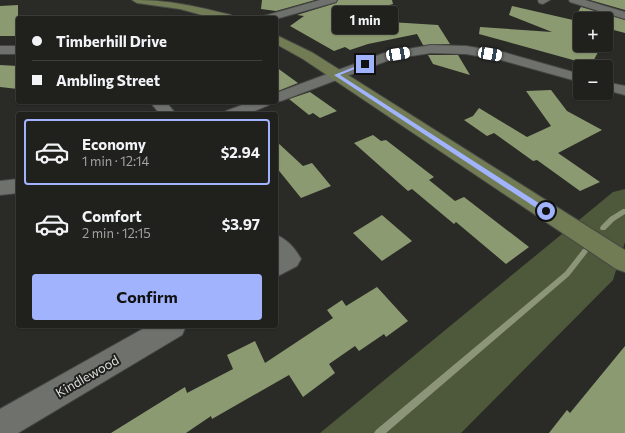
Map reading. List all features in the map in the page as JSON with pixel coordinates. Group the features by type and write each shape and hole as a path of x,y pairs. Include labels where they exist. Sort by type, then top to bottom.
{"street":[{"path":"137,0 181,6 219,16"},
{"path":"275,16 332,0"},
{"path":"574,0 625,16"},
{"path":"278,39 308,56 625,262"},
{"path":"278,97 336,75 398,54 442,49 472,51 502,56 573,76"},
{"path":"0,50 16,50"},
{"path":"613,88 625,91"},
{"path":"160,104 166,112"},
{"path":"237,112 259,104"},
{"path":"0,188 16,186"},
{"name":"Kindlewood","path":"0,426 170,328"}],"green space":[{"path":"625,189 625,242 613,280 461,433 320,433 613,192"}],"building":[{"path":"262,0 315,0 276,11 261,9"},
{"path":"338,0 392,0 393,4 342,19 438,25 450,44 423,45 417,34 368,44 350,50 345,47 334,51 290,26 304,16 297,15 336,3"},
{"path":"590,0 625,0 625,10"},
{"path":"18,5 18,16 16,16 16,36 0,36 0,6"},
{"path":"512,6 573,20 573,52 598,52 594,60 573,60 479,34 480,27 552,32 509,15"},
{"path":"581,7 598,12 578,12"},
{"path":"613,16 625,20 625,33 613,30"},
{"path":"428,55 458,55 470,75 433,64"},
{"path":"0,65 16,66 16,89 0,87"},
{"path":"278,68 298,83 278,91"},
{"path":"551,90 567,111 602,130 558,153 600,182 580,191 537,160 533,161 494,133 487,136 464,120 473,116 479,108 527,137 551,126 526,91"},
{"path":"310,92 337,111 320,118 313,113 309,115 289,99"},
{"path":"373,135 381,141 386,140 434,177 429,180 455,201 464,197 529,247 506,264 456,222 454,224 412,189 408,191 354,143"},
{"path":"278,143 303,166 312,163 331,186 301,198 278,169"},
{"path":"382,215 412,241 382,261 353,233"},
{"path":"377,287 408,321 386,337 384,334 359,351 355,346 329,364 335,373 303,397 289,375 212,419 211,416 186,433 111,433 185,387 187,393 233,369 227,355 255,341 265,363 333,318 327,310 342,300 346,306"},
{"path":"625,346 625,433 549,433 567,410 570,413"}],"waterway":[{"path":"603,228 612,219 625,211"},
{"path":"379,433 567,274 585,251"}],"route":[{"path":"365,64 336,75 546,211"}]}
